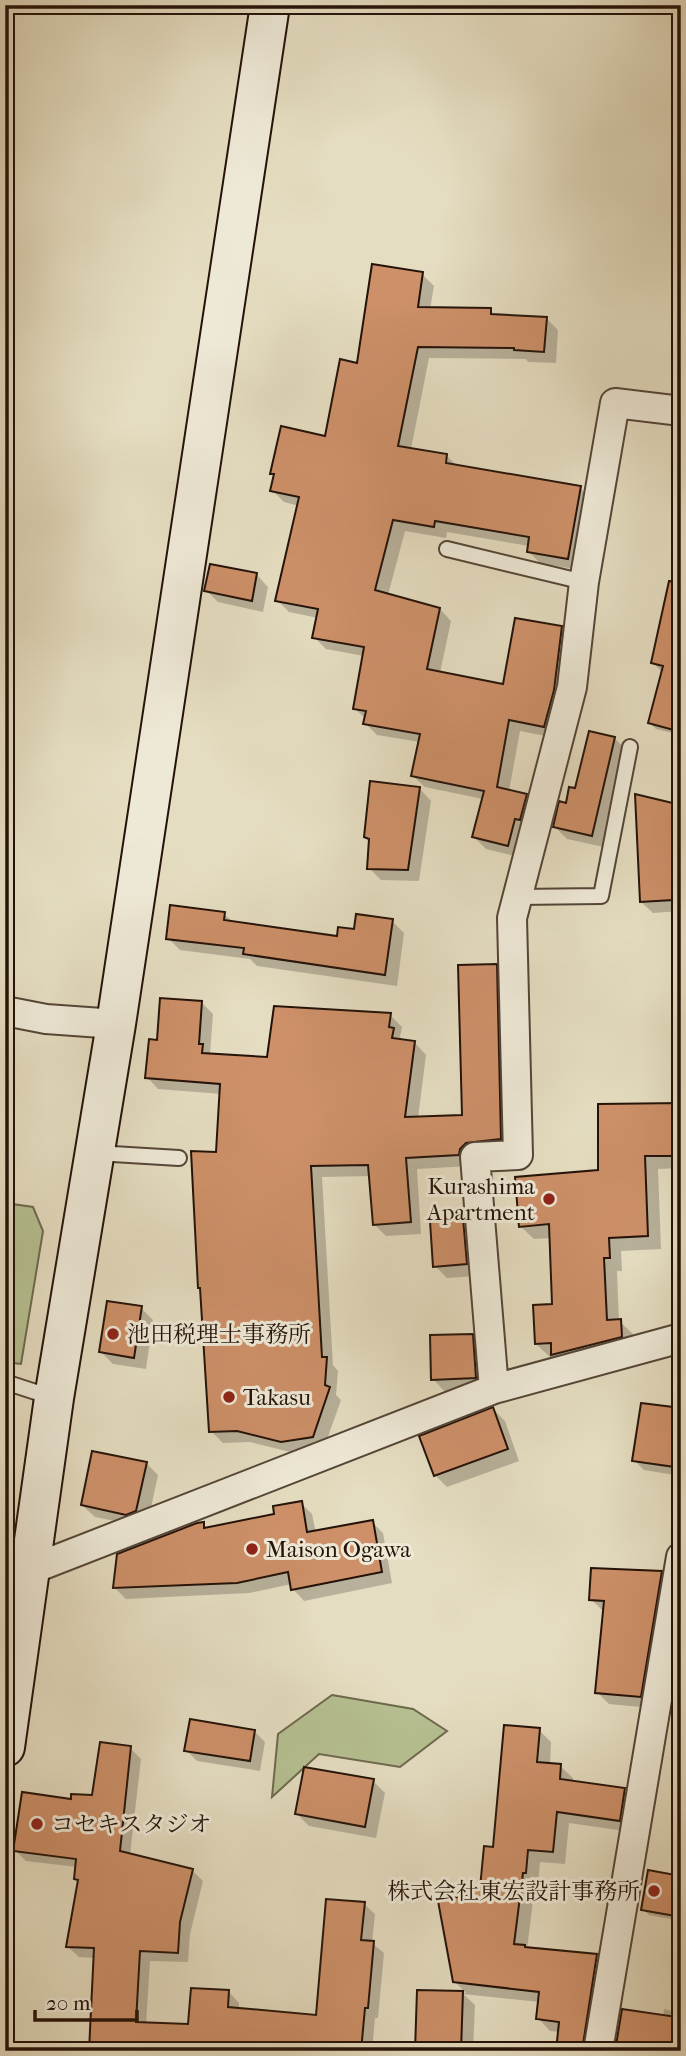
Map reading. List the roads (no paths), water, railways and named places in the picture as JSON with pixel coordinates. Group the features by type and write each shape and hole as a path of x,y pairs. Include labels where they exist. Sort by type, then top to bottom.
{"street":[{"path":"5,1747 54,1398 116,1024 270,5"},
{"path":"494,1389 475,1157 518,1155 512,918 572,687 584,582 615,403 681,411"},
{"path":"5,1011 46,1019 116,1024"},
{"path":"30,1570 494,1389 681,1338"},
{"path":"598,2051 681,1557"}],"lane":[{"path":"447,550 584,582"},
{"path":"517,897 601,897 631,747"},
{"path":"95,1153 179,1158"},
{"path":"8,1382 54,1398"}],"place":[{"name":"Kurashima Apartment","path":"549,1199"},
{"name":"池田税理士事務所","path":"113,1334"},
{"name":"Takasu","path":"229,1397"},
{"name":"Maison Ogawa","path":"252,1549"},
{"name":"コセキスタジオ","path":"37,1824"},
{"name":"株式会社東宏設計事務所","path":"654,1891"}]}
